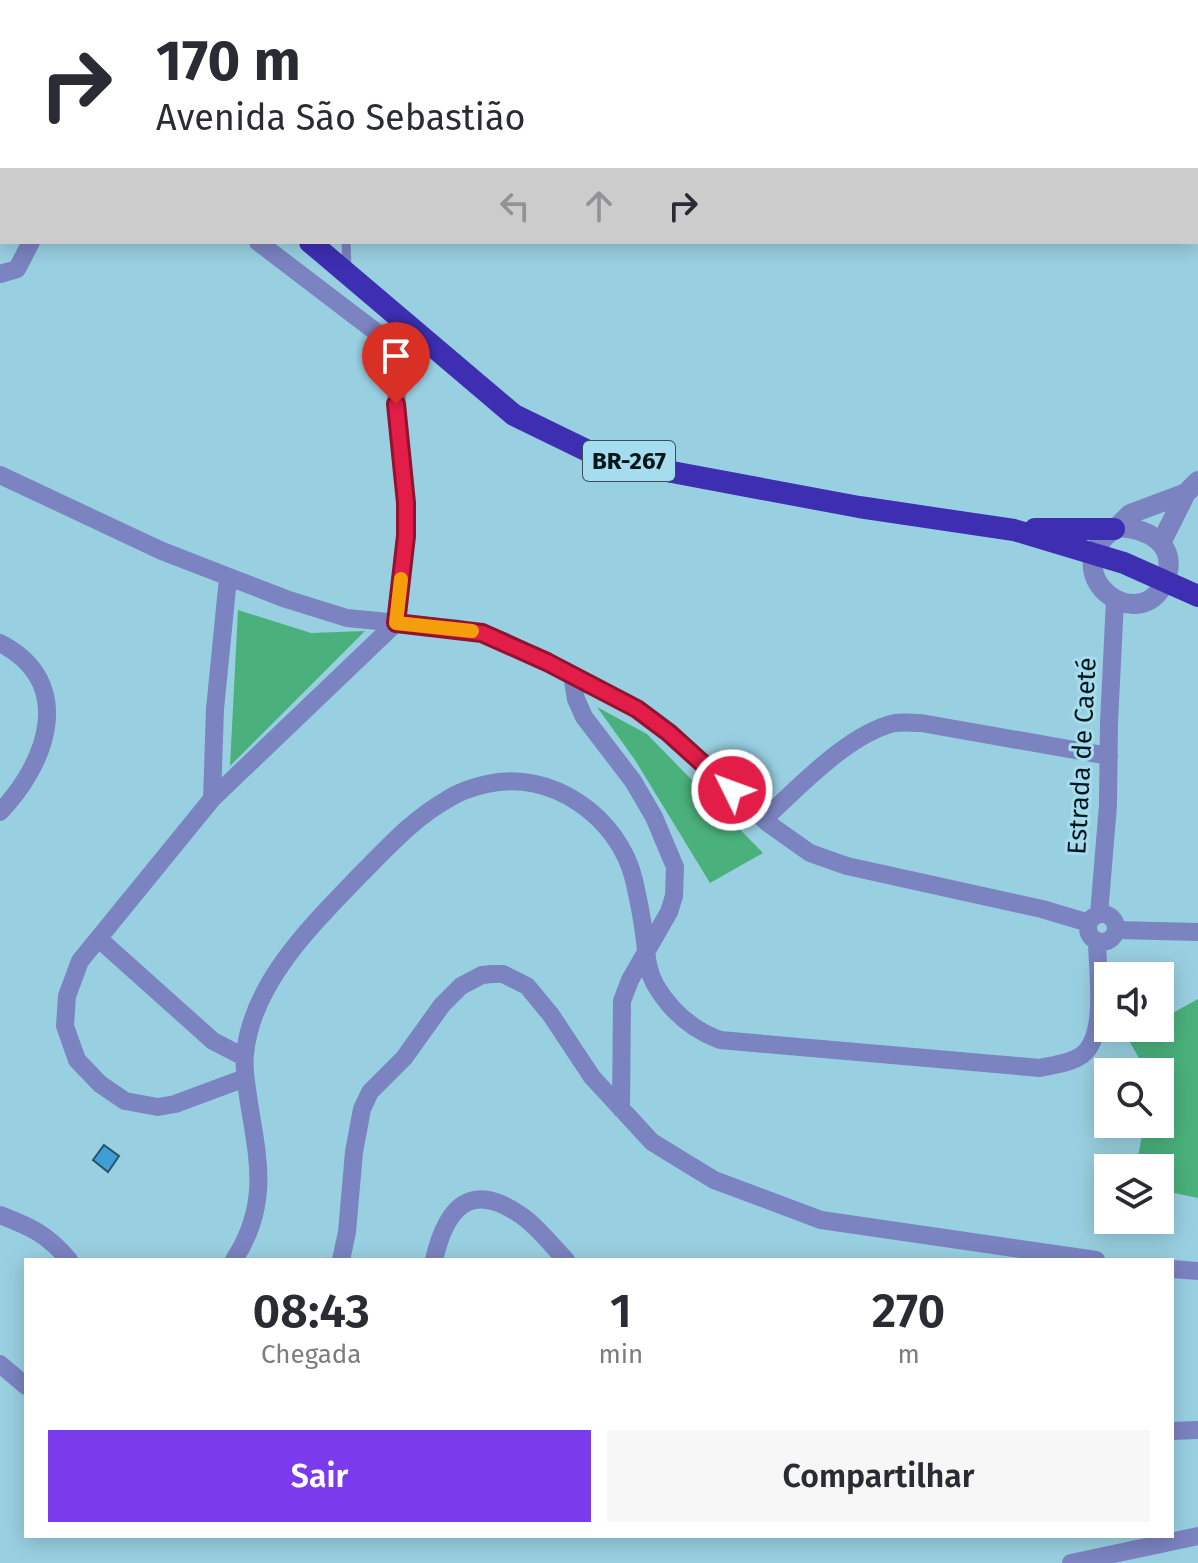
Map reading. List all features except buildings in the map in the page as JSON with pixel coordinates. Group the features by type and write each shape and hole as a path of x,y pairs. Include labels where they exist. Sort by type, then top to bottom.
{"highway":[{"name":"BR-267","path":"312,244 514,415 588,451 672,472 859,507 1014,530 1095,553 1198,596"},
{"path":"1014,530 1115,528"}],"street":[{"path":"0,274 17,269 30,244"},
{"path":"261,244 401,351"},
{"path":"245,1078 175,1104 158,1107 125,1101 100,1084 77,1060 65,1026 67,996 80,961 212,799 396,623 406,536 406,503 396,404 401,351 413,331"},
{"path":"4,480 228,578 347,618 482,633 637,709 669,733 764,819 810,853 847,866 1042,909 1095,926 1109,940 1116,930 1198,932"},
{"path":"1115,528 1145,531 1161,543 1168,561 1165,580 1155,594 1140,602 1115,600 1098,586 1093,565 1095,553 1105,535 1130,514 1192,487"},
{"path":"1161,543 1192,487"},
{"path":"212,799 215,709 228,578"},
{"name":"Estrada de Caeté","path":"645,956 656,985 689,1024 700,1033 720,1040 1040,1068 1081,1055 1091,1044 1099,1017 1095,926 1108,805 1115,600"},
{"path":"0,643 36,670 43,683 48,722 23,782 0,812"},
{"path":"572,675 576,699 584,717 633,781 654,817 675,867 674,896 669,912 630,980 622,1001 621,1109"},
{"path":"764,819 849,747 881,728 897,723 921,723 1109,756"},
{"path":"235,1258 254,1223 259,1198 260,1177 245,1078 244,1057 249,1029 270,983 319,918 413,823 456,794 488,784 521,779 569,795 600,821 615,840 633,876 645,936 645,956"},
{"path":"99,939 213,1041 244,1057"},
{"path":"341,1258 347,1232 354,1152 362,1109 370,1092 404,1058 442,1005 461,986 482,975 492,974 503,974 527,986 551,1015 592,1077 652,1142 714,1180 821,1220 1082,1258"},
{"path":"435,1258 445,1225 455,1210 470,1199 481,1198 491,1199 523,1216 564,1258"},
{"path":"0,1215 51,1239 67,1258"},
{"path":"1174,1269 1198,1271"},
{"path":"0,1364 24,1384"},
{"path":"1174,1431 1198,1430"},
{"path":"1071,1563 1198,1536"}],"lane":[{"path":"346,244 347,272"}],"green space":[{"path":"238,610 311,633 365,631 230,766"},
{"path":"597,707 647,734 763,853 710,883 635,760"},
{"path":"1198,999 1198,1198 1174,1193 1174,1154 1139,1154 1141,1138 1174,1138 1174,1058 1139,1058 1130,1042 1174,1042 1174,1012"}],"slow traffic":[{"path":"401,579 396,623 472,631"}],"route":[{"path":"396,404 406,503 406,536 396,623 482,633 547,662 637,709 669,733 732,790"}]}
